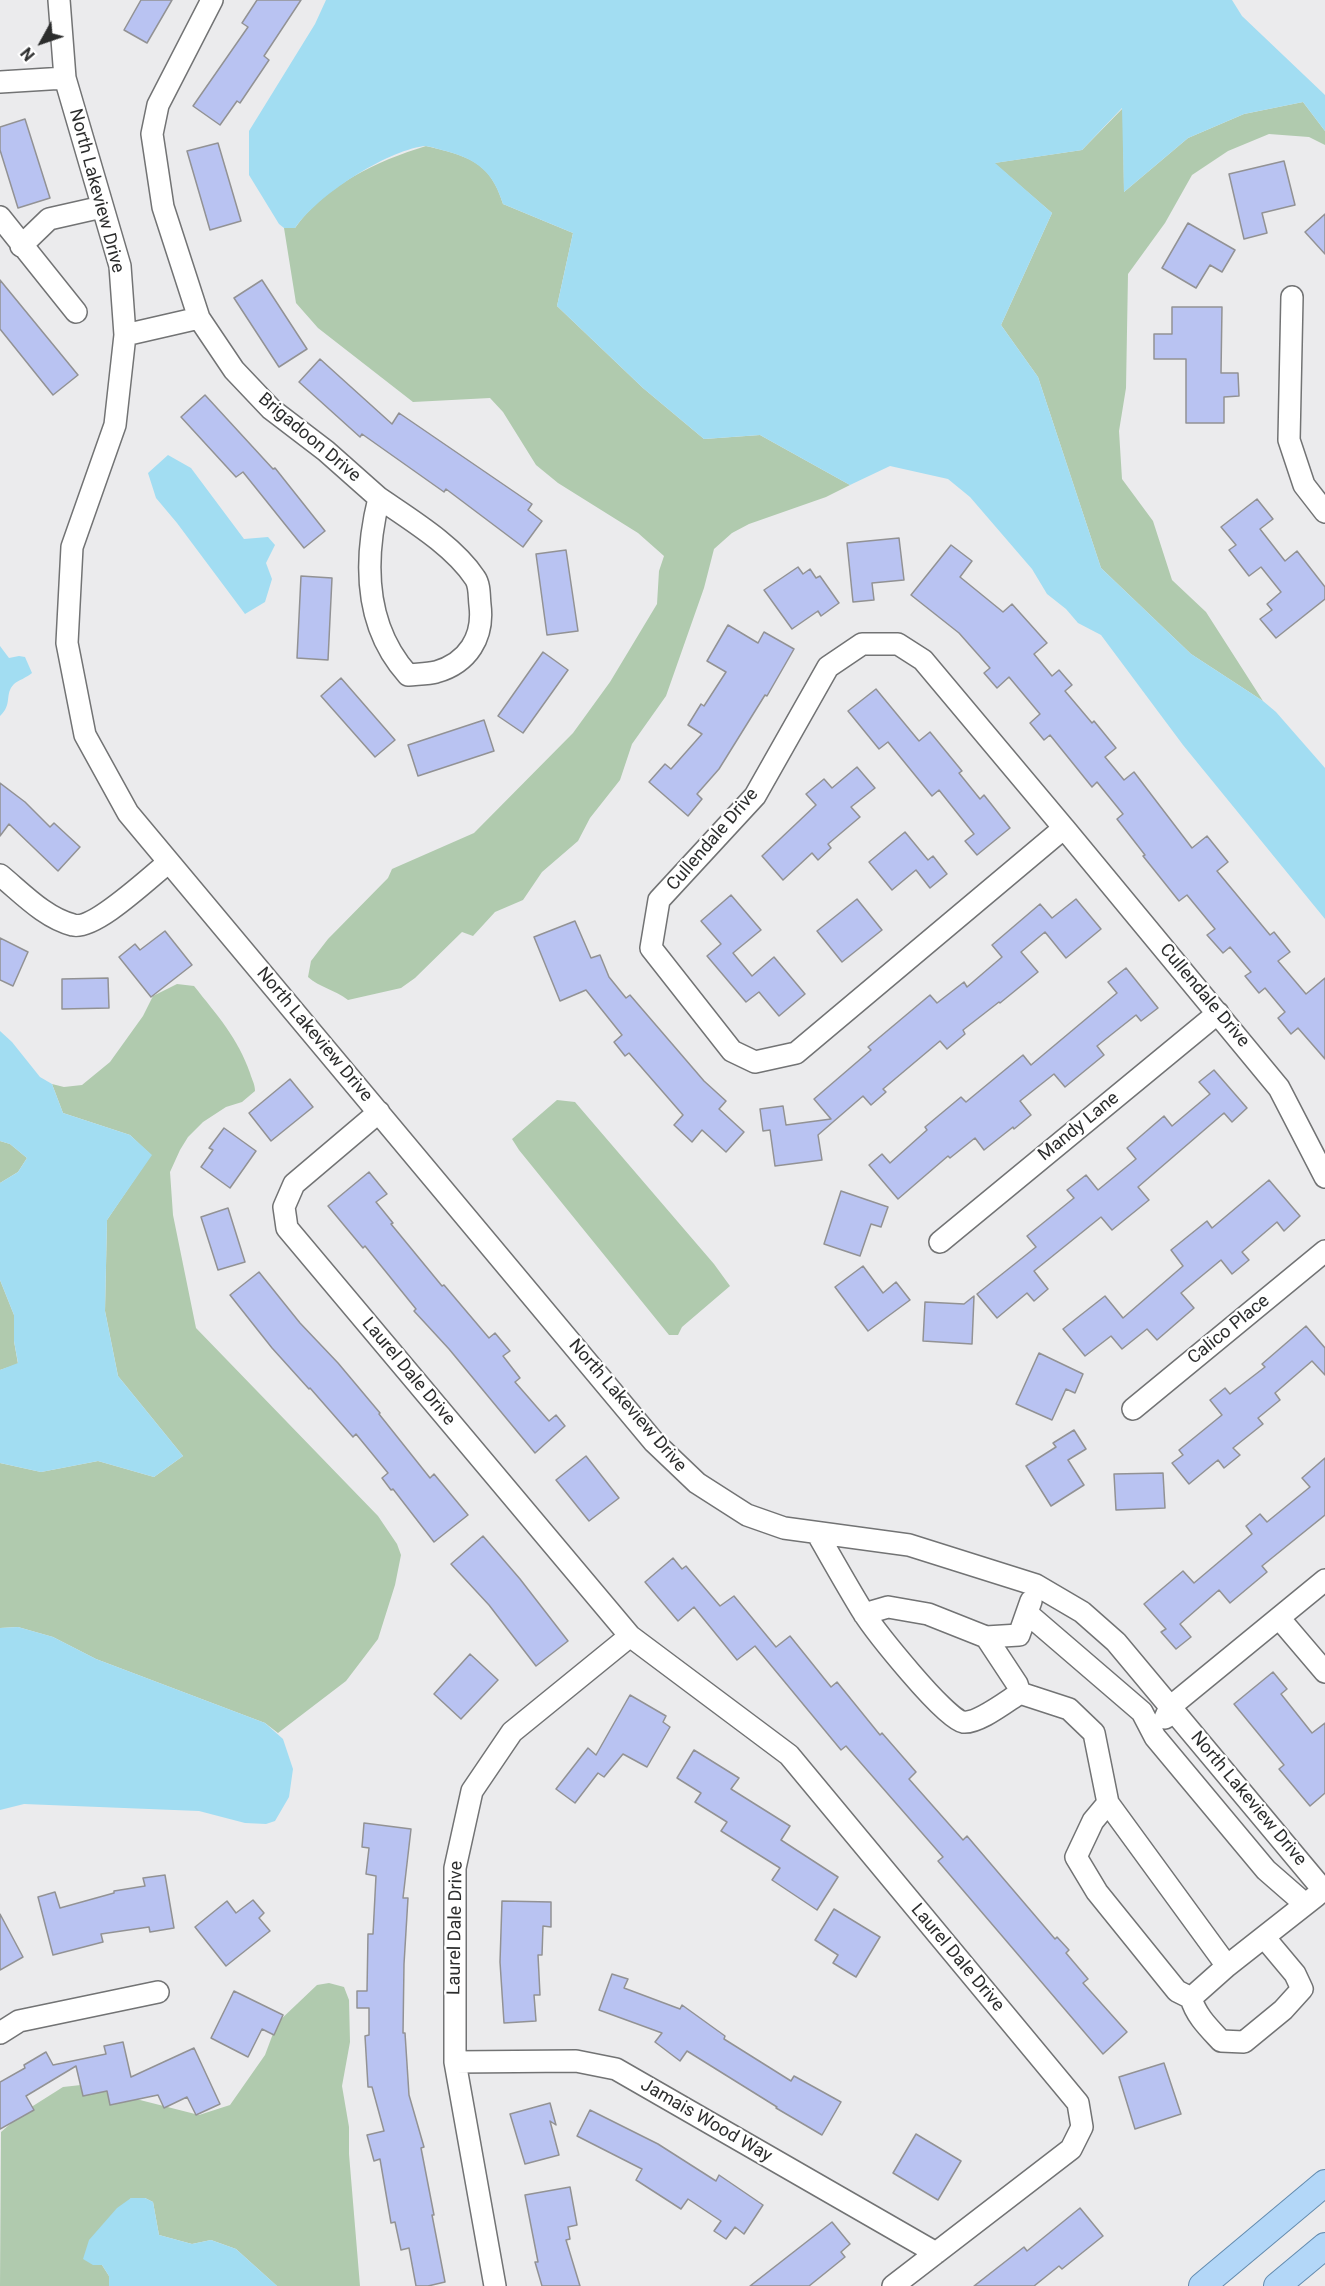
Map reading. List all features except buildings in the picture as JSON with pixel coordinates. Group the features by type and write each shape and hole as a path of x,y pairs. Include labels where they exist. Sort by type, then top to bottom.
{"main road":[{"path":"1202,2286 1325,2183"},
{"path":"1277,2286 1325,2246"}],"street":[{"name":"North Lakeview Drive","path":"59,0 65,78 120,266 124,335 115,424 72,547 67,643 85,735 128,813 654,1442 697,1484 747,1515 784,1528 909,1545 1036,1585 1082,1612 1116,1642 1324,1891"},
{"name":"Brigadoon Drive","path":"212,0 158,105 152,134 163,207 199,318 234,370 271,409 326,451 380,498 436,538 462,562 477,580 482,615 481,630 475,643 465,654 453,664 436,672 408,675 396,661 379,626 370,590 368,564 372,527 380,498"},
{"path":"0,82 65,78"},
{"path":"21,246 49,219 102,207"},
{"path":"0,217 76,312"},
{"path":"1293,297 1289,440 1304,485 1325,512"},
{"path":"124,335 199,318"},
{"name":"Cullendale Drive","path":"1064,828 796,1053 755,1062 732,1051 651,948 659,900 755,796 828,668 862,644 898,644 923,660 1064,828 1218,1013 1279,1088 1325,1178"},
{"path":"0,875 50,916 76,926 98,920 169,862"},
{"name":"Mandy Lane","path":"940,1242 1218,1013"},
{"name":"Laurel Dale Drive","path":"379,1112 294,1184 284,1207 287,1228 630,1636 789,1755 1078,2103 1082,2127 1071,2149 893,2286"},
{"name":"Calico Place","path":"1133,1409 1325,1251"},
{"path":"817,1533 864,1614 940,1706 958,1721 967,1723 980,1718 1020,1694 1069,1709 1094,1733 1108,1803 1227,1966"},
{"path":"1155,1737 1170,1707 1325,1580"},
{"path":"864,1614 888,1607 928,1614 986,1637 1019,1635 1036,1585"},
{"path":"1028,1614 1142,1712 1155,1737 1266,1870 1305,1904"},
{"path":"1279,1618 1325,1672"},
{"name":"Laurel Dale Drive","path":"495,2286 454,2062 455,1868 472,1791 512,1732 630,1636"},
{"path":"986,1637 1017,1684 1020,1694"},
{"path":"1108,1803 1093,1821 1076,1857 1097,1892 1177,1990 1191,1998 1206,2026 1221,2041 1244,2042 1283,2010 1302,1989 1295,1974 1263,1937"},
{"path":"1191,1998 1263,1937 1324,1891"},
{"path":"0,2032 19,2021 158,1992"},
{"name":"Jamais Wood Way","path":"454,2062 576,2061 616,2069 936,2253"}],"green space":[{"path":"1303,102 1325,131 1325,145 1309,137 1269,134 1228,151 1192,175 1165,223 1128,274 1126,388 1119,431 1122,479 1153,521 1172,580 1206,612 1263,701 1191,654 1101,568 1038,377 1001,325 1052,213 994,163 1082,150 1123,108 1124,192 1188,138 1244,114"},
{"path":"426,146 475,162 491,178 503,204 573,233 557,306 643,388 704,439 760,435 850,485 826,497 749,524 732,533 714,549 704,588 666,696 632,744 620,780 590,818 578,841 542,872 523,900 495,912 473,936 462,932 415,978 401,988 348,1000 308,977 311,961 328,939 388,878 392,869 474,833 573,733 610,682 657,604 659,571 664,556 638,533 558,483 536,465 503,412 490,398 413,402 318,328 296,303 284,228 295,228 321,199 353,176 389,159"},
{"path":"177,984 194,986 219,1017 245,1060 255,1089 242,1102 226,1107 203,1122 188,1137 170,1172 173,1215 196,1328 378,1516 397,1544 401,1555 395,1585 378,1639 346,1681 278,1733 265,1723 96,1659 53,1637 18,1627 0,1628 0,1463 41,1472 98,1461 154,1477 183,1456 118,1376 105,1311 107,1220 151,1155 130,1135 63,1113 52,1084 64,1087 82,1085 110,1062 143,1016 153,996"},
{"path":"557,1100 575,1102 714,1264 730,1286 682,1327 678,1335 669,1335 512,1139"},
{"path":"0,1141 10,1144 27,1158 18,1172 0,1183"},
{"path":"0,1280 14,1315 14,1341 18,1364 0,1370"},
{"path":"329,1983 344,1987 349,2000 350,2042 342,2086 349,2127 349,2154 360,2286 277,2286 236,2249 211,2240 192,2244 159,2235 153,2202 145,2198 131,2198 93,2265 102,2265 109,2276 109,2286 0,2286 1,2132 25,2111 63,2087 81,2085 199,2115 230,2105 265,2055 277,2023 317,1985"}],"water":[{"path":"326,0 1232,0 1242,16 1325,95 1325,131 1303,102 1244,114 1188,138 1124,192 1122,108 1082,150 995,163 1052,213 1001,325 1038,377 1101,568 1191,654 1276,712 1325,768 1325,919 1183,745 1101,635 1078,623 1066,609 1047,594 1032,569 970,497 948,479 890,466 850,485 760,435 704,439 643,388 557,306 573,233 503,204 494,183 475,163 430,147 424,146 408,150 372,166 335,189 319,202 295,228 284,228 279,224 249,175 249,131 315,24"},
{"path":"168,455 191,468 244,539 268,537 275,545 266,563 272,579 265,602 245,614 156,498 148,473"},
{"path":"0,646 9,658 25,657 32,673 11,688 6,707 0,716"},
{"path":"0,1031 12,1042 40,1077 52,1084 63,1113 130,1135 152,1155 107,1220 105,1311 118,1376 183,1456 154,1477 98,1461 41,1472 0,1463 0,1370 18,1363 14,1341 14,1315 0,1280 0,1183 18,1172 27,1158 10,1144 0,1141"},
{"path":"18,1627 53,1637 96,1659 265,1723 283,1739 293,1769 289,1797 275,1821 266,1824 245,1823 199,1811 24,1804 0,1810 0,1628"},
{"path":"131,2198 145,2198 153,2202 159,2235 192,2244 211,2240 236,2249 277,2286 109,2286 109,2276 102,2265 93,2265 83,2259 89,2240 117,2208"}]}
